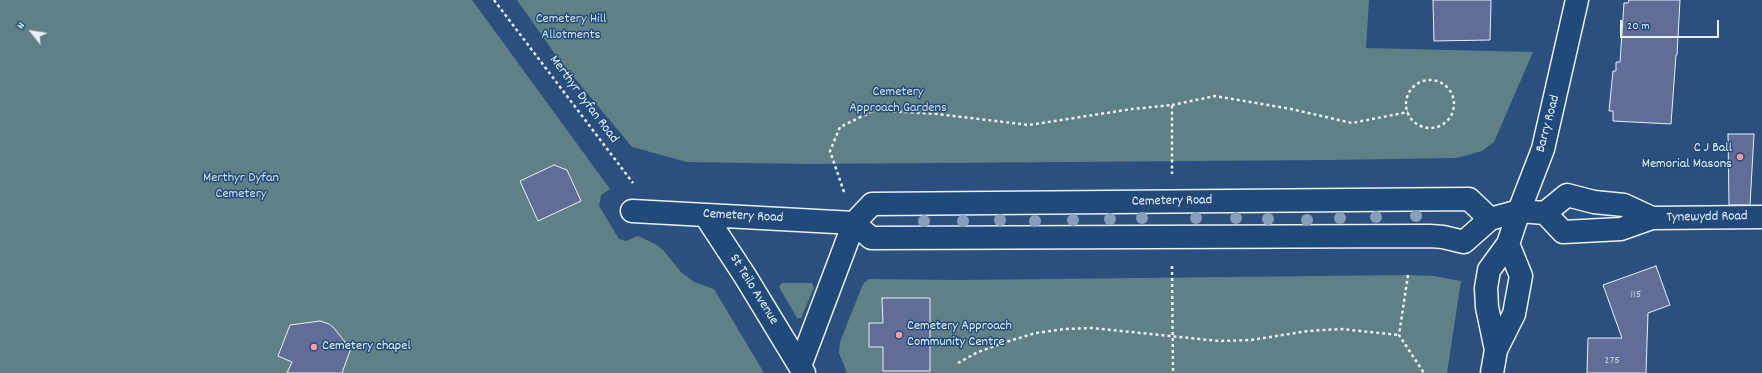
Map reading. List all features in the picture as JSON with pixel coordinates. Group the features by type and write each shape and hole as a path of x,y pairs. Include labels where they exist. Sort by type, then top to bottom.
{"street":[{"name":"Barry Road","path":"1496,350 1487,307 1486,288 1489,270 1508,244 1543,149 1577,0"},
{"name":"Tynewydd Road","path":"1652,218 1624,205 1594,202 1567,195 1545,213 1562,232 1621,229 1652,218 1762,217"},
{"name":"Cemetery Road","path":"632,211 854,223 872,204 1469,199 1490,219"},
{"path":"854,223 871,238 1430,236 1443,237 1464,242 1490,219 1519,211 1545,213"},
{"name":"St Teilo Avenue","path":"705,215 745,276 802,370"},
{"name":"St Teilo Avenue","path":"802,370 854,223"},
{"name":"Barry Road","path":"1492,373 1496,350 1514,314 1521,276 1508,244"}],"path":[{"name":"Merthyr Dyfan Road","path":"494,0 607,148 654,213"},
{"path":"1437,81 1444,84 1450,90 1453,97 1454,105 1452,113 1448,120 1441,125 1425,127 1412,119 1408,112 1407,97 1416,85 1422,82 1437,81"},
{"path":"854,223 830,151 840,127 875,110 937,114 1029,125 1172,104 1215,96 1291,108 1352,123 1408,112"},
{"path":"1172,104 1172,178"},
{"path":"1172,265 1174,335 1173,373"},
{"path":"1408,275 1399,335 1424,373"},
{"path":"958,363 990,348 1015,339 1043,332 1092,328 1174,335 1219,341 1251,340 1308,331 1341,329 1399,335"}],"green space":[{"name":"Merthyr Dyfan Cemetery","path":"0,0 472,0 610,189 601,195 599,206 619,239 626,241 638,236 655,244 663,250 681,272 694,282 714,289 764,373 0,373"},
{"path":"517,0 1369,0 1366,48 1533,52 1494,142 1482,151 1457,158 806,164 687,162 632,147 557,57"},
{"path":"1408,275 1434,276 1461,281 1447,373 847,373 839,353 840,342 863,284 869,279 958,280"},
{"path":"782,283 812,283 814,288 801,318 797,318 779,287"}],"building":[{"path":"1433,0 1491,0 1490,40 1434,41"},
{"path":"1629,0 1680,0 1671,124 1613,121 1613,111 1609,111 1613,71 1616,71 1616,62 1620,62 1624,3 1628,3"},
{"name":"C J Ball Memorial Masons","path":"1728,134 1754,134 1750,205 1729,205"},
{"path":"554,165 567,170 581,201 538,221 520,181"},
{"path":"1656,266 1670,305 1648,313 1646,373 1587,373 1588,338 1622,338 1603,285"},
{"name":"Cemetery Approach Community Centre","path":"882,298 930,298 930,371 883,371 883,347 869,347 869,323 883,323"},
{"name":"Cemetery chapel","path":"320,321 329,324 334,328 345,342 343,345 351,348 342,373 287,373 292,362 278,356 290,325"}],"place":[{"name":"C J Ball Memorial Masons","path":"1740,157"},
{"name":"Cemetery Approach Community Centre","path":"899,335"},
{"name":"Cemetery chapel","path":"314,347"}],"park label":[{"name":"Cemetery Hill Allotments","path":"571,28"},
{"name":"Cemetery Approach Gardens","path":"898,102"}]}
